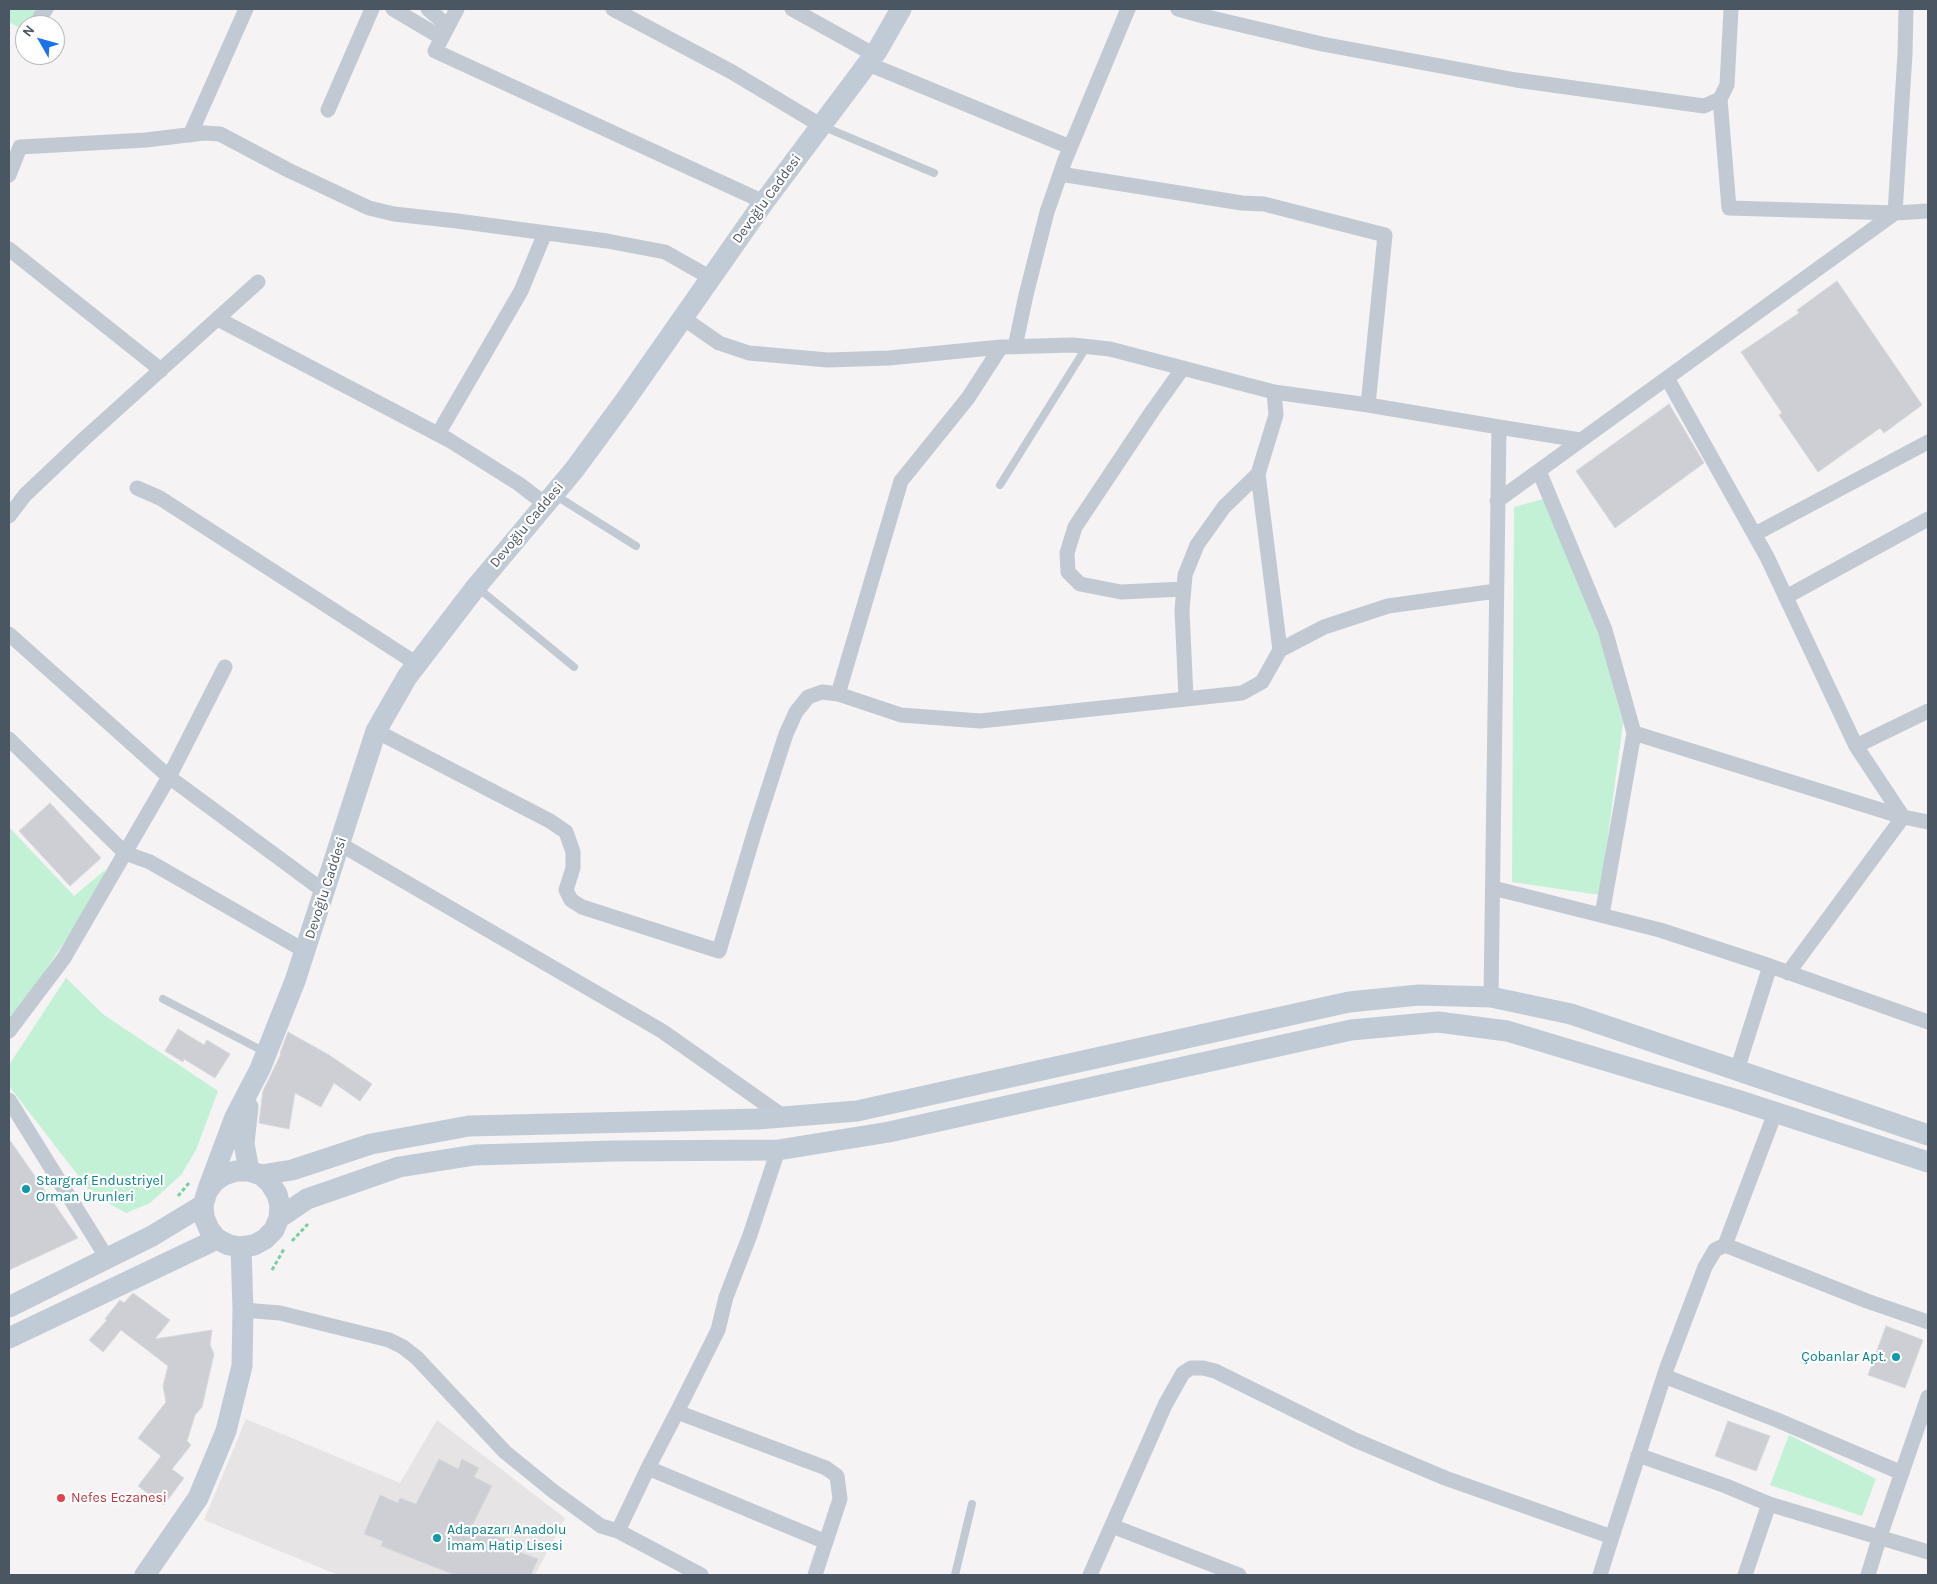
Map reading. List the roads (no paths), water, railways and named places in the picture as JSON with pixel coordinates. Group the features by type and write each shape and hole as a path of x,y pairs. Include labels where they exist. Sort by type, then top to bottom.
{"street":[{"path":"190,135 246,9"},
{"path":"328,110 372,9"},
{"path":"393,9 445,32"},
{"path":"428,9 445,32"},
{"path":"457,9 435,51 764,202"},
{"path":"613,9 732,72 820,125"},
{"path":"792,9 870,59 1070,147"},
{"name":"Devoğlu Caddesi","path":"249,1092 295,981 376,731 417,664 476,587 602,432 764,202 870,59 901,9"},
{"path":"838,694 901,481 1008,347 1026,295 1046,212 1070,147 1128,9"},
{"path":"1178,9 1322,44 1516,80 1704,106 1720,99"},
{"path":"1731,9 1727,85 1720,99 1728,208 1895,213 1928,211"},
{"path":"1895,213 1906,9"},
{"path":"9,175 20,147 220,134 288,170 369,208 394,214 545,233 665,252 711,278"},
{"path":"1060,174 1242,203 1264,204 1385,235 1368,405"},
{"path":"1497,501 1895,213"},
{"path":"438,434 521,291 545,233"},
{"path":"11,254 161,370"},
{"path":"9,516 25,495 45,476 258,282"},
{"path":"683,318 719,343 749,353 828,360 889,358 1008,347 1073,345 1110,349 1274,392 1368,405 1580,440"},
{"path":"218,319 438,434 519,484 549,499"},
{"path":"1184,368 1153,410 1075,527 1067,553 1068,572 1080,584 1120,592 1184,589"},
{"path":"1667,378 1755,534 1856,746 1902,817"},
{"path":"1274,392 1276,414 1258,474 1280,650"},
{"path":"1491,997 1499,427"},
{"path":"1755,534 1928,442"},
{"path":"1539,471 1605,630 1634,733 1602,915"},
{"path":"1186,698 1182,610 1185,575 1197,544 1224,507 1258,474"},
{"path":"137,488 160,498 417,664"},
{"path":"1786,597 1928,519"},
{"path":"376,731 550,821 566,832 573,852 572,868 566,890 571,900 582,907 719,951 786,734 796,712 808,697 822,692 838,694 901,715 980,720 1242,693 1262,682 1280,650 1324,626 1388,606 1496,590"},
{"path":"9,634 169,777 325,892"},
{"path":"9,1030 64,958 169,777 225,667"},
{"path":"1856,746 1928,711"},
{"path":"1634,733 1902,817 1928,822"},
{"path":"9,739 125,853 150,862 305,951"},
{"path":"1788,973 1902,817"},
{"path":"340,844 662,1031 784,1117"},
{"path":"1492,888 1660,930 1770,966 1928,1022"},
{"path":"1737,1070 1770,966"},
{"path":"9,1306 152,1236 205,1198 214,1182 224,1175 236,1171 255,1173 292,1170 371,1144 469,1126 784,1117 857,1112 1349,1002 1419,995 1491,997 1571,1014 1928,1135"},
{"path":"279,1218 307,1199 399,1167 475,1155 614,1151 778,1150 889,1132 1351,1030 1438,1022 1507,1031 1928,1162"},
{"path":"249,1092 244,1143 255,1173 270,1183 277,1194 280,1206 279,1218 274,1230 265,1239 254,1245 241,1247 229,1245 217,1239 204,1217 205,1198 234,1117 249,1092"},
{"path":"9,1100 107,1258"},
{"path":"1600,1575 1664,1376 1705,1267 1715,1250 1725,1245 1775,1113"},
{"path":"618,1531 718,1330 726,1297 750,1234 778,1150"},
{"path":"9,1338 217,1239"},
{"path":"1725,1245 1866,1301 1928,1322"},
{"path":"146,1575 198,1498 226,1431 242,1366 241,1247"},
{"path":"243,1310 289,1316 389,1340 403,1347 417,1358 505,1452 553,1491 601,1526 618,1531 701,1575"},
{"path":"1090,1575 1165,1406 1183,1373 1191,1368 1203,1368 1238,1382 1356,1440 1445,1478 1612,1537"},
{"path":"1664,1376 1777,1420 1902,1473"},
{"path":"1868,1575 1928,1397"},
{"path":"677,1412 826,1468 837,1476 840,1499 815,1575"},
{"path":"1638,1455 1726,1486 1769,1504 1928,1552"},
{"path":"648,1468 826,1542"},
{"path":"1745,1575 1769,1504"},
{"path":"1112,1526 1239,1575"}],"lane":[{"path":"820,125 934,173"},
{"path":"1000,485 1087,346"},
{"path":"549,499 636,546"},
{"path":"476,587 574,667"},
{"path":"163,999 266,1053"},
{"path":"955,1575 972,1504"}],"place":[{"name":"Stargraf Endustriyel Orman Urunleri","path":"26,1189"},
{"name":"Çobanlar Apt.","path":"1896,1357"},
{"name":"Nefes Eczanesi","path":"61,1498"},
{"name":"Adapazarı Anadolu İmam Hatip Lisesi","path":"437,1538"}]}
